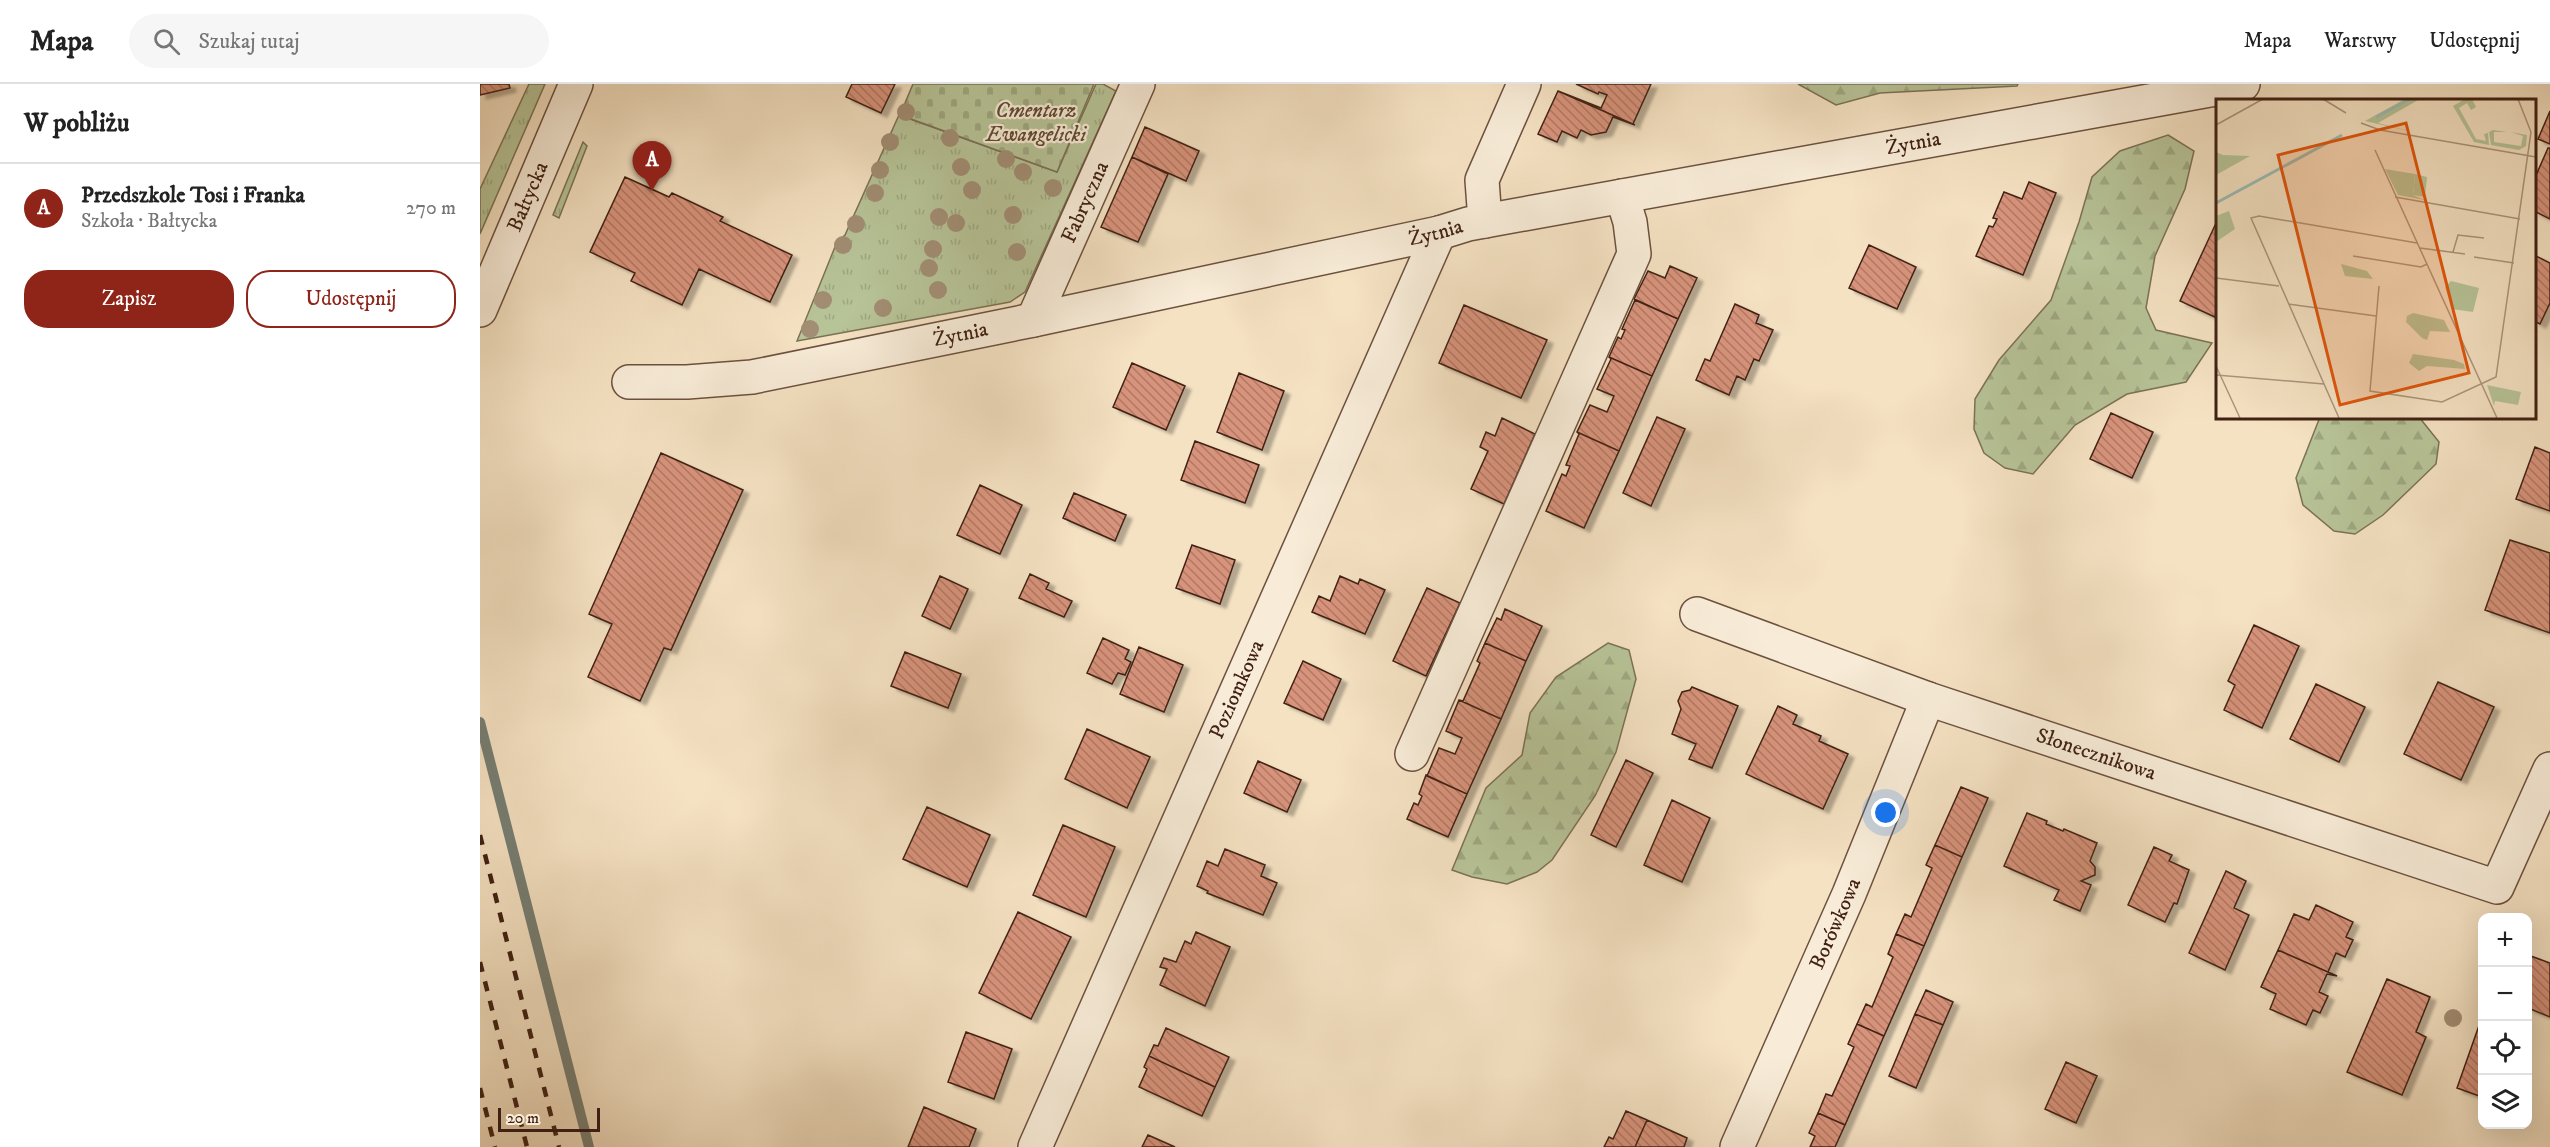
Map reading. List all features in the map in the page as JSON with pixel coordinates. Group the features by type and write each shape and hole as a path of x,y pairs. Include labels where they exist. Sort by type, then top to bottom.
{"street":[{"name":"Bałtycka","path":"480,310 576,84"},
{"name":"Fabryczna","path":"1033,320 1138,84"},
{"path":"1485,221 1482,180 1524,84"},
{"name":"Żytnia","path":"629,382 687,382 752,377 1033,320 1439,233 1485,221 2243,84"},
{"path":"1412,754 1634,254 1630,222 1622,196"},
{"name":"Poziomkowa","path":"1035,1147 1439,233"},
{"name":"Słonecznikowa","path":"1697,614 1928,699 2497,887 2550,769"},
{"name":"Borówkowa","path":"1737,1147 1849,894 1928,699"}],"green space":[{"path":"529,84 545,84 480,234 480,189"},
{"name":"Cmentarz Ewangelicki","path":"913,84 1094,84 1057,172 900,115"},
{"path":"1096,84 1103,84 1116,91 1025,292 1010,302 797,341 837,242 845,235 899,115 1057,172"},
{"path":"1798,84 2018,84 2017,86 1880,93 1836,105"},
{"path":"2168,135 2194,151 2185,189 2155,256 2146,308 2156,330 2212,343 2186,382 2127,394 2075,425 2033,474 2005,468 1984,453 1974,429 1975,399 1999,360 2051,300 2079,222 2092,177 2120,151"},
{"path":"583,142 587,146 559,218 553,215"},
{"path":"2320,418 2420,418 2439,442 2436,464 2383,515 2355,534 2334,531 2303,505 2296,478"},
{"path":"1608,643 1629,650 1636,679 1616,752 1595,796 1552,860 1537,872 1507,884 1472,877 1452,870 1486,788 1522,755 1530,713 1556,677"}],"building":[{"path":"480,84 509,84 510,88 480,95"},
{"path":"852,84 895,84 881,113 846,97"},
{"path":"1576,84 1651,84 1633,124 1635,125 1558,91 1601,108 1607,95 1599,92 1598,94"},
{"path":"1558,91 1635,125 1613,117 1606,132 1591,135 1581,130 1577,138 1562,131 1557,142 1538,134"},
{"path":"2550,111 2550,144 2538,139"},
{"path":"1145,127 1199,151 1186,181 1132,157"},
{"path":"2550,148 2550,219 2535,212 2535,178"},
{"path":"1132,157 1168,174 1138,242 1101,227"},
{"path":"625,177 669,197 672,193 723,217 720,221 792,255 770,302 699,269 682,305 631,281 635,273 590,252"},
{"path":"2029,182 2056,193 2023,275 1976,256 1989,226 1993,227 1997,219 1993,218 2004,192 2022,199"},
{"path":"2216,223 2216,318 2180,301"},
{"path":"1869,245 1916,267 1897,309 1849,288"},
{"path":"2535,256 2550,263 2550,303 2540,324 2535,322"},
{"path":"1670,266 1697,278 1678,319 1634,299 1648,271 1665,278"},
{"path":"1635,300 1678,319 1652,376 1609,357 1618,337 1621,339 1625,330 1622,329"},
{"path":"1735,304 1759,315 1756,323 1773,330 1759,361 1754,359 1745,380 1737,376 1729,395 1696,380 1705,359 1710,361"},
{"path":"1464,305 1547,340 1521,398 1439,363"},
{"path":"1609,357 1652,376 1619,451 1577,432 1590,405 1607,412 1614,396 1597,389 1611,359"},
{"path":"1132,363 1185,386 1166,430 1113,407"},
{"path":"1239,373 1284,391 1262,450 1217,432"},
{"path":"2111,413 2153,432 2132,478 2090,459"},
{"path":"1657,417 1685,429 1651,506 1623,493"},
{"path":"1502,418 1535,434 1504,504 1471,489 1488,451 1480,447 1486,432 1495,436"},
{"path":"1577,432 1619,451 1584,528 1546,511 1562,474 1566,476 1570,466 1566,465 1579,434"},
{"path":"1195,441 1259,465 1245,503 1181,480"},
{"path":"2535,447 2550,453 2550,511 2516,499"},
{"path":"661,453 743,490 671,650 664,648 640,701 588,677 612,624 589,614"},
{"path":"980,485 1022,505 1000,554 957,535"},
{"path":"1074,493 1126,515 1115,541 1063,518"},
{"path":"2510,540 2550,553 2550,633 2485,610"},
{"path":"1192,545 1235,560 1220,604 1176,588"},
{"path":"1030,574 1049,583 1046,589 1072,601 1064,617 1019,598"},
{"path":"940,576 968,589 950,629 922,616"},
{"path":"1340,576 1358,584 1360,579 1385,590 1365,634 1312,612 1319,596 1330,601"},
{"path":"1427,588 1460,603 1426,676 1393,661"},
{"path":"1505,609 1542,626 1526,661 1485,643 1497,618 1501,620"},
{"path":"2254,625 2299,646 2262,728 2224,710 2235,685 2228,681"},
{"path":"1103,638 1129,650 1125,659 1131,662 1125,675 1118,673 1112,684 1087,673"},
{"path":"1485,643 1526,661 1501,719 1459,700 1463,701 1480,663 1477,661"},
{"path":"1139,647 1183,665 1164,712 1120,694"},
{"path":"905,652 961,674 948,708 891,686"},
{"path":"1303,661 1341,679 1323,720 1284,703"},
{"path":"2438,682 2494,707 2461,780 2404,754"},
{"path":"2316,684 2365,707 2339,762 2290,739"},
{"path":"1692,687 1738,706 1712,768 1689,759 1696,744 1672,734 1681,709 1678,701 1682,692"},
{"path":"1459,700 1501,719 1467,794 1427,776 1439,748 1455,754 1462,738 1446,731"},
{"path":"1778,706 1797,715 1793,724 1821,736 1819,741 1848,754 1823,809 1746,774"},
{"path":"1087,729 1150,757 1127,808 1065,779"},
{"path":"1626,760 1653,773 1616,847 1591,835"},
{"path":"1258,761 1301,780 1287,812 1244,793"},
{"path":"1426,775 1467,794 1448,837 1407,819 1414,803 1418,805 1422,796 1419,794"},
{"path":"1961,787 1988,798 1962,857 1935,845"},
{"path":"1672,800 1710,818 1682,882 1644,865"},
{"path":"927,807 990,835 967,887 903,859"},
{"path":"2027,813 2047,821 2046,824 2097,843 2090,861 2095,867 2095,875 2081,881 2091,885 2080,911 2054,900 2059,890 2004,866"},
{"path":"1063,825 1115,847 1086,917 1033,895"},
{"path":"1935,845 1962,857 1924,946 1896,934 1905,914 1911,917 1932,868 1926,865"},
{"path":"2154,847 2172,855 2169,861 2189,870 2177,904 2174,903 2165,922 2128,905"},
{"path":"1225,849 1265,865 1261,876 1277,883 1263,915 1207,893 1208,891 1197,886 1207,861 1218,866"},
{"path":"2226,871 2246,881 2234,908 2249,915 2225,970 2189,953"},
{"path":"2316,905 2353,922 2346,937 2353,940 2345,957 2336,953 2328,972 2337,976 2278,950 2294,914 2309,920"},
{"path":"1018,912 1071,937 1031,1019 979,993"},
{"path":"1196,932 1230,947 1205,1006 1160,985 1167,969 1160,967 1164,958 1176,962 1185,941 1191,944"},
{"path":"1896,934 1924,946 1884,1036 1857,1024 1866,1004 1872,1007 1893,957 1888,954"},
{"path":"2278,950 2337,976 2327,974 2319,992 2328,996 2320,1013 2313,1010 2306,1025 2270,1009 2276,994 2261,987"},
{"path":"2532,956 2550,963 2550,1017 2532,1010"},
{"path":"2387,979 2430,997 2416,1032 2426,1037 2402,1095 2347,1072"},
{"path":"1926,990 1953,1002 1943,1025 1915,1014"},
{"path":"1915,1014 1943,1025 1916,1088 1889,1076"},
{"path":"1857,1024 1884,1036 1845,1125 1818,1113 1826,1094 1832,1096 1854,1047 1848,1044"},
{"path":"1166,1028 1229,1057 1215,1087 1149,1056 1154,1045 1158,1046"},
{"path":"2478,1028 2478,1096 2457,1088"},
{"path":"966,1032 1012,1049 994,1099 948,1082"},
{"path":"1149,1056 1215,1087 1202,1116 1139,1087 1147,1069 1144,1067"},
{"path":"2066,1062 2097,1076 2076,1123 2045,1109"},
{"path":"924,1107 976,1129 969,1147 908,1147"},
{"path":"1626,1111 1647,1120 1635,1147 1604,1147 1609,1137 1613,1139"},
{"path":"1818,1113 1845,1125 1835,1147 1810,1147 1815,1136 1809,1133"},
{"path":"1647,1120 1687,1138 1684,1147 1635,1147"},
{"path":"1148,1135 1175,1147 1142,1147"}],"waterway":[{"path":"480,722 589,1147"}],"railway":[{"path":"480,835 559,1147"},
{"path":"480,962 527,1147"},
{"path":"480,1088 495,1147"}],"place":[{"name":"Przedszkole Tosi i Franka","path":"652,191"}]}
